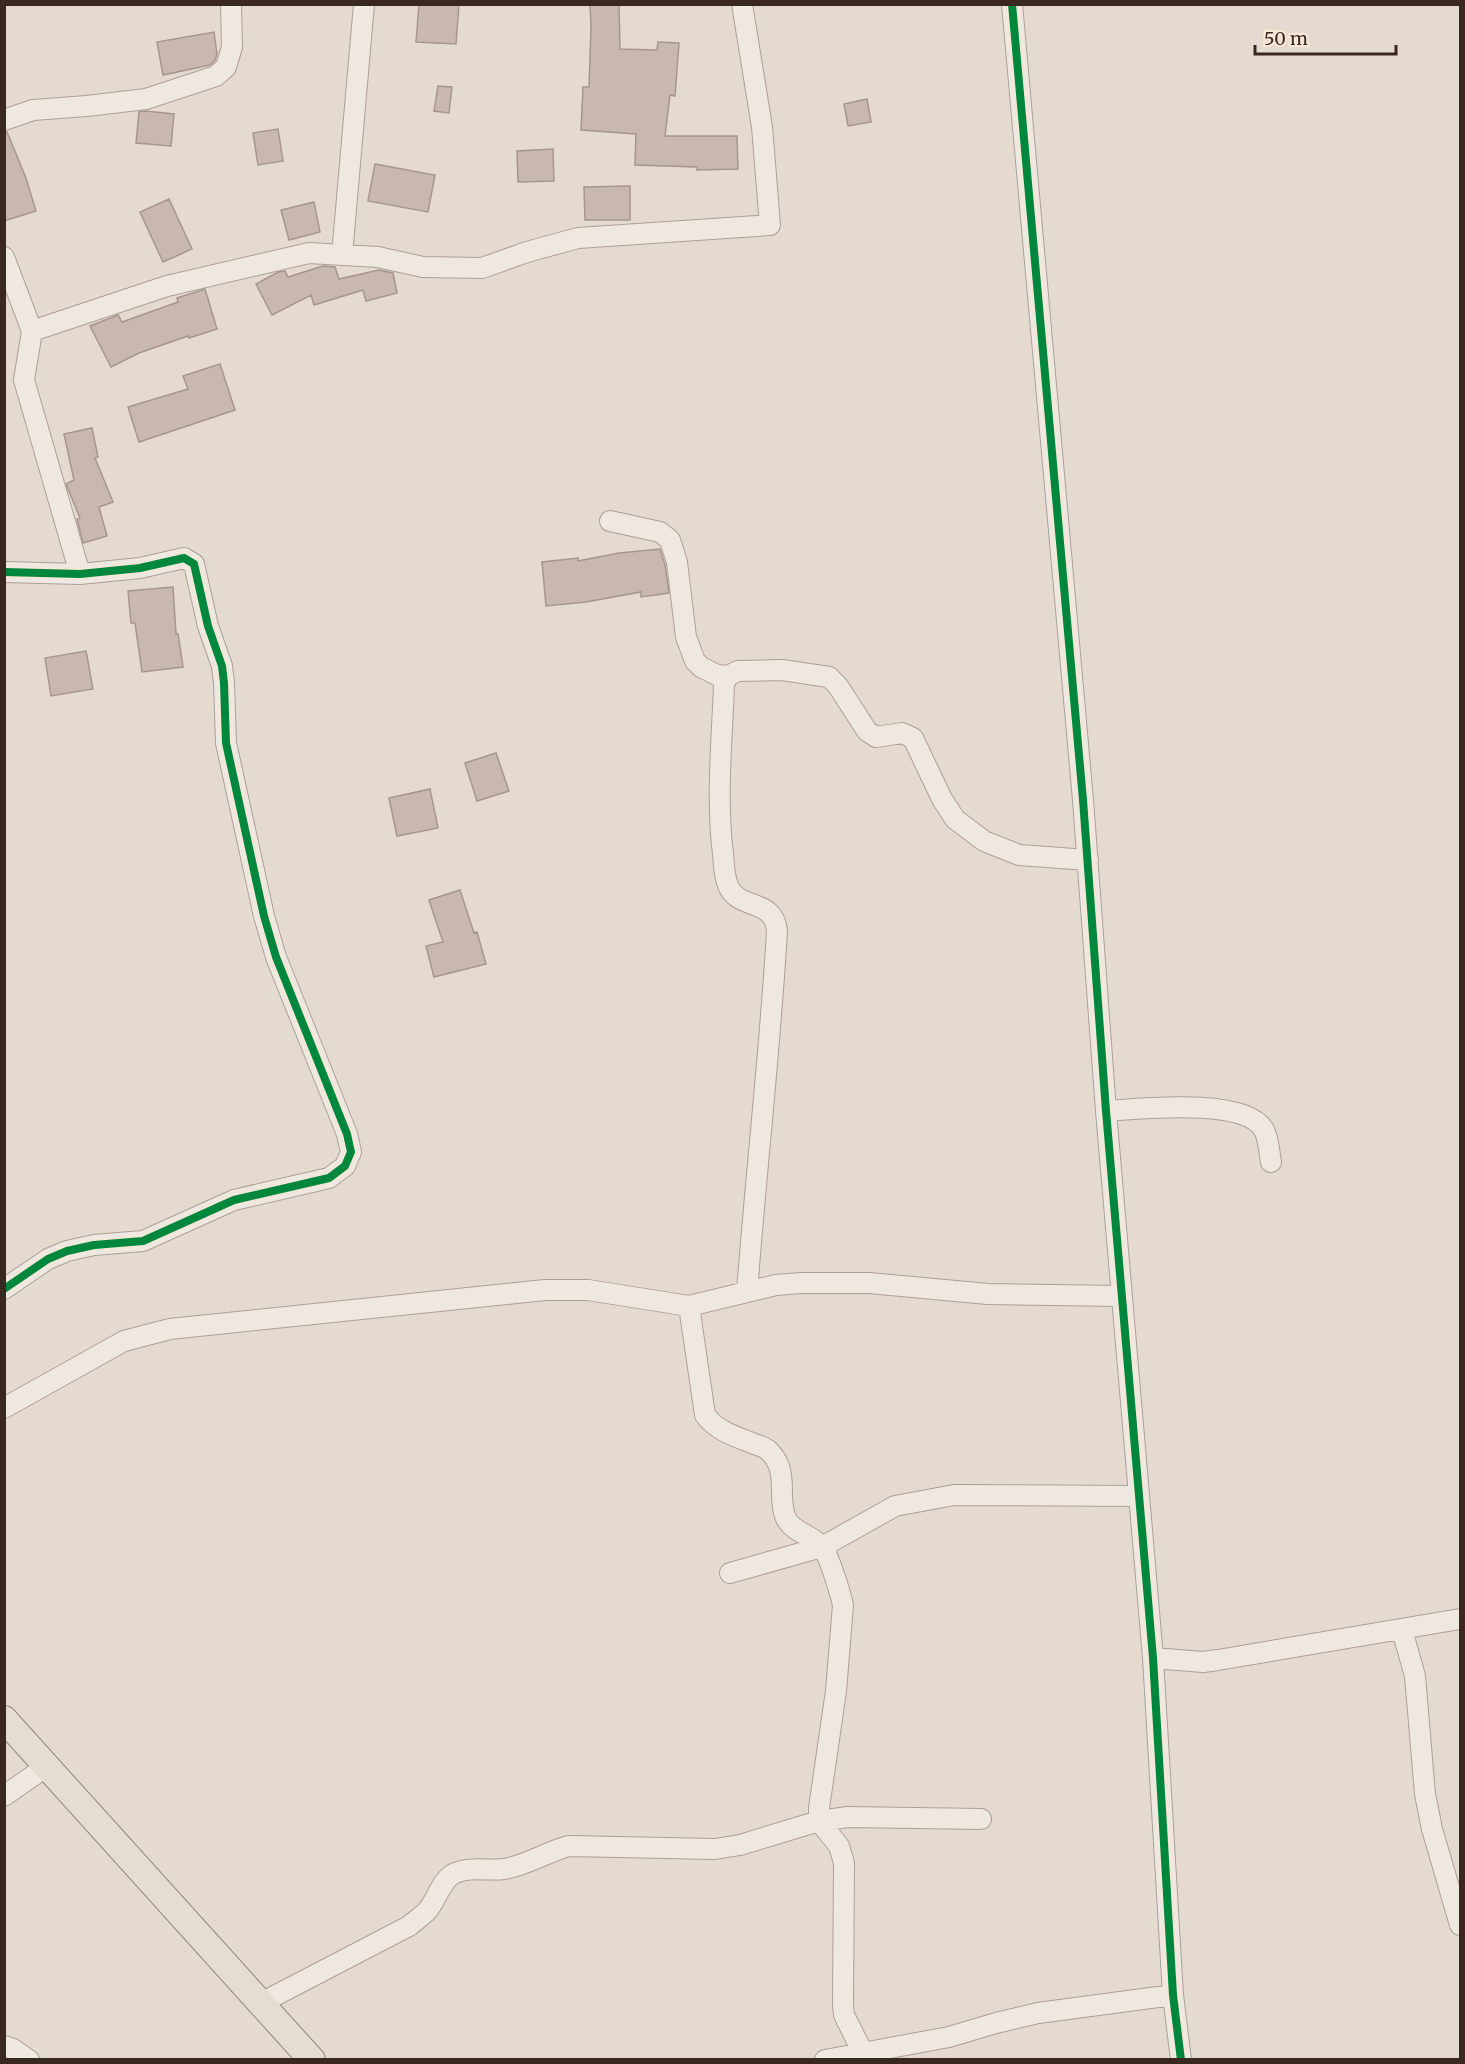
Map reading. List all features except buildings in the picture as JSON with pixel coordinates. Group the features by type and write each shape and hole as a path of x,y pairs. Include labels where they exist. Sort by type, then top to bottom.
{"main road":[{"path":"4,1719 308,2058"}],"street":[{"path":"4,120 33,110 146,99 216,76 226,67 232,47 231,4"},
{"path":"342,255 364,4"},
{"path":"32,331 167,286 309,253 378,257 423,267 482,268 527,252 578,238 770,225 762,127 742,4"},
{"path":"1012,4 1088,860 1153,1658 1173,1995 1181,2060"},
{"path":"4,257 32,331 24,380 80,574"},
{"path":"610,521 660,532 670,540 677,562 686,637 695,661 709,672 728,676 738,671 782,670 830,677 867,731 876,737 902,733 913,738 942,799 955,819 984,841 1019,855 1088,860"},
{"path":"4,572 80,574 140,568 184,558 194,564 208,626 222,666 226,742 264,916 276,957 347,1134 351,1152 345,1166 329,1178 234,1200 143,1240 94,1245 67,1251 48,1259 4,1289"},
{"path":"728,676 724,684 719,822 725,873 732,895 771,913 776,921 777,931 770,1047 757,1165 747,1292"},
{"path":"1107,1111 1164,1107 1208,1108 1238,1113 1253,1119 1264,1130 1271,1162"},
{"path":"4,1408 124,1341 170,1329 545,1290 588,1290 689,1306 776,1285 801,1282 869,1283 988,1294 1122,1296"},
{"path":"689,1306 705,1415 711,1424 721,1431 767,1449 781,1470 784,1515 791,1526 822,1547 843,1605 836,1691 819,1821 840,1846 844,1863 843,2005 844,2014 863,2054"},
{"path":"730,1574 822,1547 895,1506 954,1495 1139,1496"},
{"path":"1153,1658 1203,1662 1461,1619"},
{"path":"1402,1630 1415,1676 1425,1794 1432,1830 1461,1925"},
{"path":"4,1796 47,1766"},
{"path":"261,2003 409,1926 428,1910 446,1880 462,1871 516,1867 556,1849 569,1846 715,1849 740,1845 819,1821 848,1817 981,1819"},
{"path":"825,2060 949,2037 1038,2013 1173,1995"},
{"path":"4,2046 30,2060"}],"cycle path":[{"path":"1012,4 1083,800 1106,1111 1153,1658 1173,1995 1181,2060"},
{"path":"4,572 80,574 140,568 184,558 194,564 208,626 222,666 226,743 264,916 276,957 347,1134 351,1152 345,1166 329,1178 234,1200 143,1241 94,1245 67,1251 48,1259 4,1289"}]}
